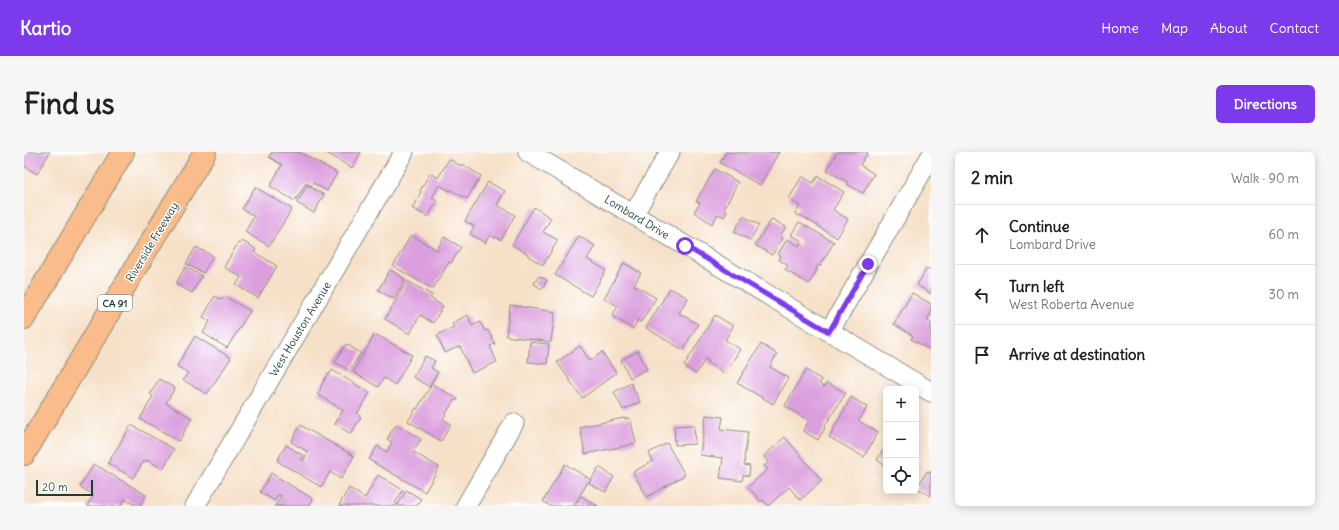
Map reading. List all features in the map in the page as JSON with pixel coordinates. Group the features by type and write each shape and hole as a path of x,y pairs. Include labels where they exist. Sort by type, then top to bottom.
{"highway":[{"path":"24,318 123,152"},
{"name":"Riverside Freeway","path":"24,454 205,152"}],"street":[{"name":"West Houston Avenue","path":"195,506 404,152"},
{"name":"Lombard Drive","path":"528,152 931,392"},
{"path":"633,215 670,152"},
{"path":"829,332 931,156"},
{"path":"466,506 514,423"}],"building":[{"path":"24,152 50,152 37,174 24,166"},
{"path":"272,152 299,152 337,173 327,191 313,183 311,186 306,183 295,201 270,186 282,165 269,157"},
{"path":"325,152 361,152 352,168"},
{"path":"726,152 779,152 760,185 720,163"},
{"path":"837,152 868,152 860,165 874,174 863,193 827,170"},
{"path":"449,159 461,166 462,164 481,176 467,199 439,185 432,198 437,201 428,217 412,208 430,173 438,178"},
{"path":"715,169 738,182 724,209 727,212 724,217 718,214 712,224 694,212 700,203 696,201"},
{"path":"802,176 813,183 818,176 844,192 833,210 848,219 837,238 800,215 795,214 800,206 789,199"},
{"path":"488,182 505,191 497,205 515,215 501,240 490,235 485,243 470,234 474,226 465,221"},
{"path":"307,185 324,195 314,213 297,203"},
{"path":"255,187 292,209 269,246 245,232 254,216 242,209"},
{"path":"534,207 551,218 543,232 558,240 543,265 512,245"},
{"path":"743,216 759,225 750,240 734,232"},
{"path":"772,219 786,227 780,236 783,238 772,255 755,245"},
{"path":"799,222 834,242 820,266 818,265 817,270 809,284 785,270 788,265 779,260 781,256 778,254 787,239 799,246 802,241 791,235"},
{"path":"411,235 437,250 444,237 461,247 451,263 449,262 433,289 393,266"},
{"path":"579,236 595,246 587,259 606,270 591,296 555,275"},
{"path":"242,241 256,249 254,252 277,266 258,298 236,285 241,277 224,267 238,243 240,244"},
{"path":"196,247 213,256 203,273 186,264"},
{"path":"624,263 641,273 634,285 656,298 641,322 638,320 633,329 612,316 618,306 604,298"},
{"path":"185,267 202,276 192,293 176,284"},
{"path":"927,268 931,270 931,294 917,285"},
{"path":"390,270 405,279 394,299 378,290"},
{"path":"539,276 547,280 542,289 534,284"},
{"path":"407,281 432,295 430,298 443,306 433,323 420,315 410,334 385,319"},
{"path":"670,288 688,298 679,313 698,324 683,350 646,328"},
{"path":"912,293 931,304 931,313 927,320 931,323 931,346 929,349 911,339 913,336 894,324"},
{"path":"215,296 222,300 224,296 250,311 227,348 203,333 210,321 203,317"},
{"path":"510,305 555,312 551,342 506,336"},
{"path":"468,315 472,326 480,322 485,331 488,330 495,344 490,346 497,362 472,373 460,346 445,353 437,335 454,327 452,323"},
{"path":"715,315 733,326 725,340 740,349 725,374 708,363 709,361 705,359 696,374 684,366"},
{"path":"375,334 412,355 395,385 384,378 378,387 353,372"},
{"path":"195,336 231,358 207,394 183,380 188,373 177,366"},
{"path":"530,342 549,344 547,364 528,362"},
{"path":"346,344 361,353 350,371 335,362"},
{"path":"761,344 777,354 770,367 789,378 773,404 737,383"},
{"path":"580,346 590,361 602,352 616,373 582,398 557,362"},
{"path":"638,351 647,369 630,378 621,360"},
{"path":"425,356 435,361 431,368 438,372 429,387 413,377"},
{"path":"332,370 370,393 357,414 361,417 351,434 335,424 343,410 317,394 328,374 329,375"},
{"path":"806,370 822,380 819,384 824,387 827,383 846,393 824,427 825,428 818,440 803,431 809,421 785,406"},
{"path":"159,379 175,388 166,403 192,418 179,441 140,419 153,396 150,394"},
{"path":"631,383 640,402 623,410 614,392"},
{"path":"432,384 458,399 457,401 454,400 443,419 451,424 441,441 408,421"},
{"path":"851,397 867,407 859,421 878,432 864,457 829,437"},
{"path":"706,415 723,417 721,429 748,432 744,465 750,466 749,476 743,475 742,481 720,478 723,458 700,455"},
{"path":"630,418 636,443 585,454 580,427"},
{"path":"396,424 421,439 413,452 439,467 425,492 369,460 377,446 387,452 392,442 387,439"},
{"path":"131,425 174,449 163,469 147,460 146,462 144,461 133,478 108,463"},
{"path":"300,425 354,456 341,479 330,472 321,487 277,461 286,445 304,456 301,459 303,461 308,452 291,442"},
{"path":"694,425 695,444 675,445 674,426"},
{"path":"785,437 822,481 800,500 789,487 768,506 763,500 761,502 748,487 768,469 764,466 769,462 764,456"},
{"path":"667,443 685,475 647,497 633,472 653,461 649,453"},
{"path":"883,450 883,464 877,460"},
{"path":"94,464 146,495 140,506 137,506 125,499 121,506 87,506 94,495 80,487"},
{"path":"565,464 590,479 573,506 550,506 543,501"},
{"path":"599,467 614,477 605,492 589,483"},
{"path":"927,471 930,473 931,471 931,496 919,489 919,485"},
{"path":"271,473 313,499 309,506 275,506 281,496 278,495 275,501 260,492"},
{"path":"378,475 403,490 395,503 398,505 406,490 421,499 417,506 339,505 349,488 365,498"},
{"path":"581,496 598,506 575,506"}],"route":[{"path":"685,246 829,332 868,264"}]}
